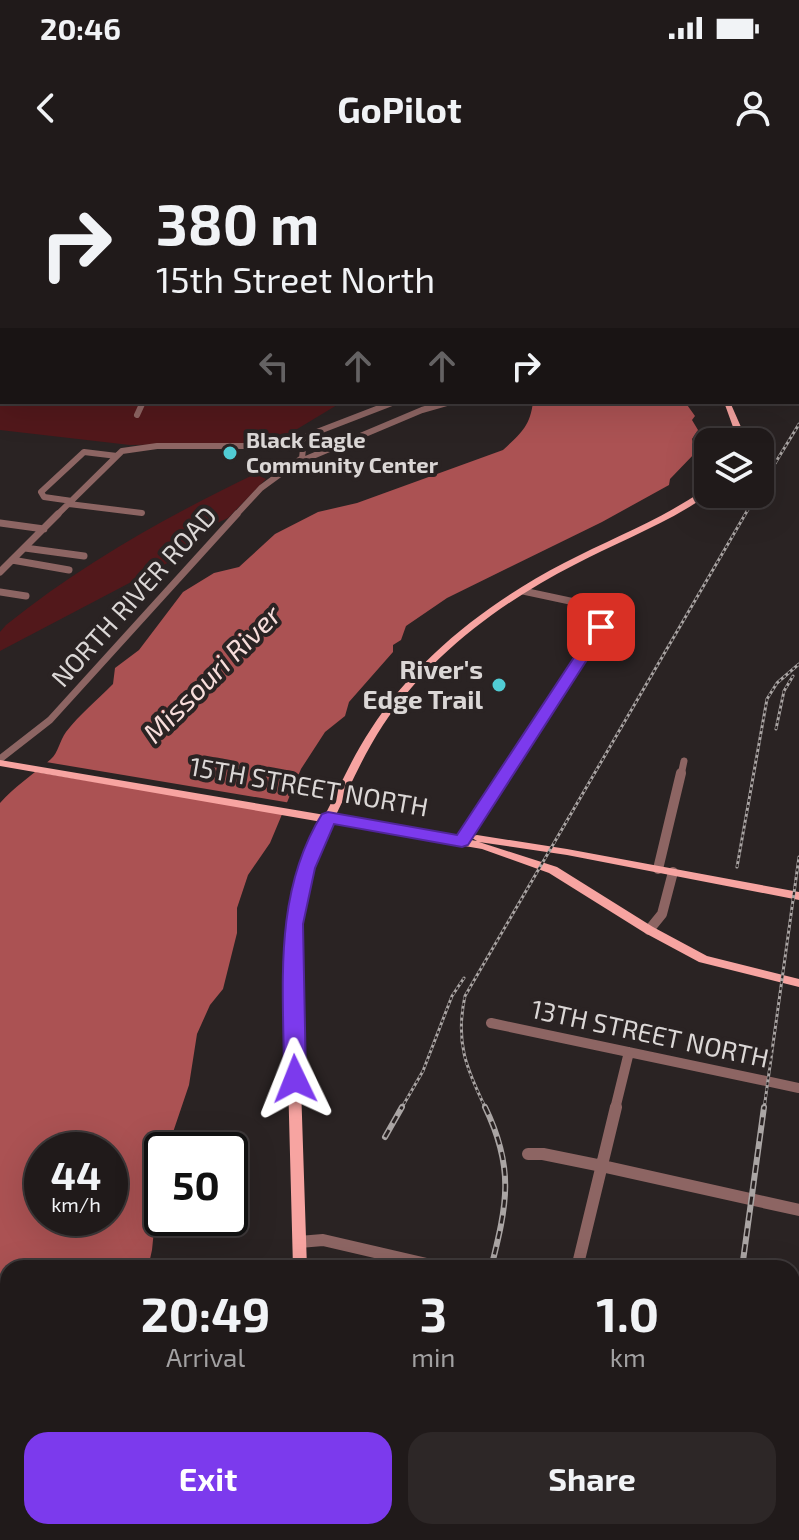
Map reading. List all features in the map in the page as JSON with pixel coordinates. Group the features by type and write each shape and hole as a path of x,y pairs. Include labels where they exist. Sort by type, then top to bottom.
{"main road":[{"path":"728,404 736,428"},
{"path":"300,1260 291,965 293,924 306,868 330,815 374,732 409,686 482,620 523,591 580,559 674,514 694,500"},
{"name":"15TH STREET NORTH","path":"0,759 463,839 567,852 799,896"},
{"name":"15TH STREET NORTH","path":"463,839 553,870 649,930 703,959 799,983"},
{"path":"553,870 554,858 567,852"}],"street":[{"path":"137,415 142,404"},
{"path":"297,463 305,454 301,440 389,404"},
{"name":"NORTH RIVER ROAD","path":"0,759 50,720 261,488 327,446 378,429 418,410 442,404"},
{"name":"NORTH RIVER ROAD","path":"71,502 41,495 84,452 120,454 157,446 327,446"},
{"path":"0,572 120,454"},
{"path":"71,502 142,513"},
{"path":"0,523 44,529"},
{"path":"25,548 84,556"},
{"path":"12,560 69,570"},
{"path":"463,839 612,610 523,591"},
{"path":"0,592 26,596"},
{"path":"658,869 684,761"},
{"path":"649,930 662,914 673,872"},
{"name":"13TH STREET NORTH","path":"491,1023 799,1088"},
{"path":"579,1260 629,1052"},
{"path":"528,1154 543,1154 602,1166 799,1210"},
{"path":"299,1242 323,1240 409,1260"}],"shaded area":[{"path":"0,404 339,404 274,443 130,445 0,430"},
{"path":"255,474 266,479 228,518 202,530 177,558 0,651 0,632 6,625 65,581 157,524"}],"water":[{"name":"Missouri River","path":"532,404 686,404 695,416 692,420 697,428 694,428 692,439 694,454 670,479 669,485 602,522 447,598 406,626 401,640 393,645 393,652 349,702 345,716 325,732 301,769 270,843 248,875 237,908 237,933 223,989 210,1005 197,1034 189,1085 173,1132 144,1132 144,1236 153,1236 150,1260 0,1260 0,803 53,756 71,725 113,684 115,668 139,650 183,592 214,573 239,567 275,534 318,512 357,503 503,450 523,429"}],"pier":[{"path":"40,761 291,803 287,814 30,771"}],"railway":[{"path":"774,465 799,424"},
{"path":"486,1109 464,1054 461,1027 465,996 749,508"},
{"path":"737,867 767,699 777,683 799,664"},
{"path":"776,729 784,691 793,676"},
{"path":"764,1109 799,857"},
{"path":"401,1109 423,1071 452,996 464,978"},
{"path":"385,1137 402,1107"},
{"path":"485,1107 501,1149 505,1187 493,1260"},
{"path":"743,1260 764,1107"}],"place":[{"name":"Black Eagle Community Center","path":"230,453"},
{"name":"River's Edge Trail","path":"499,685"}],"route":[{"path":"295,1079 291,965 293,924 306,868 328,818 462,841 601,627"}]}
